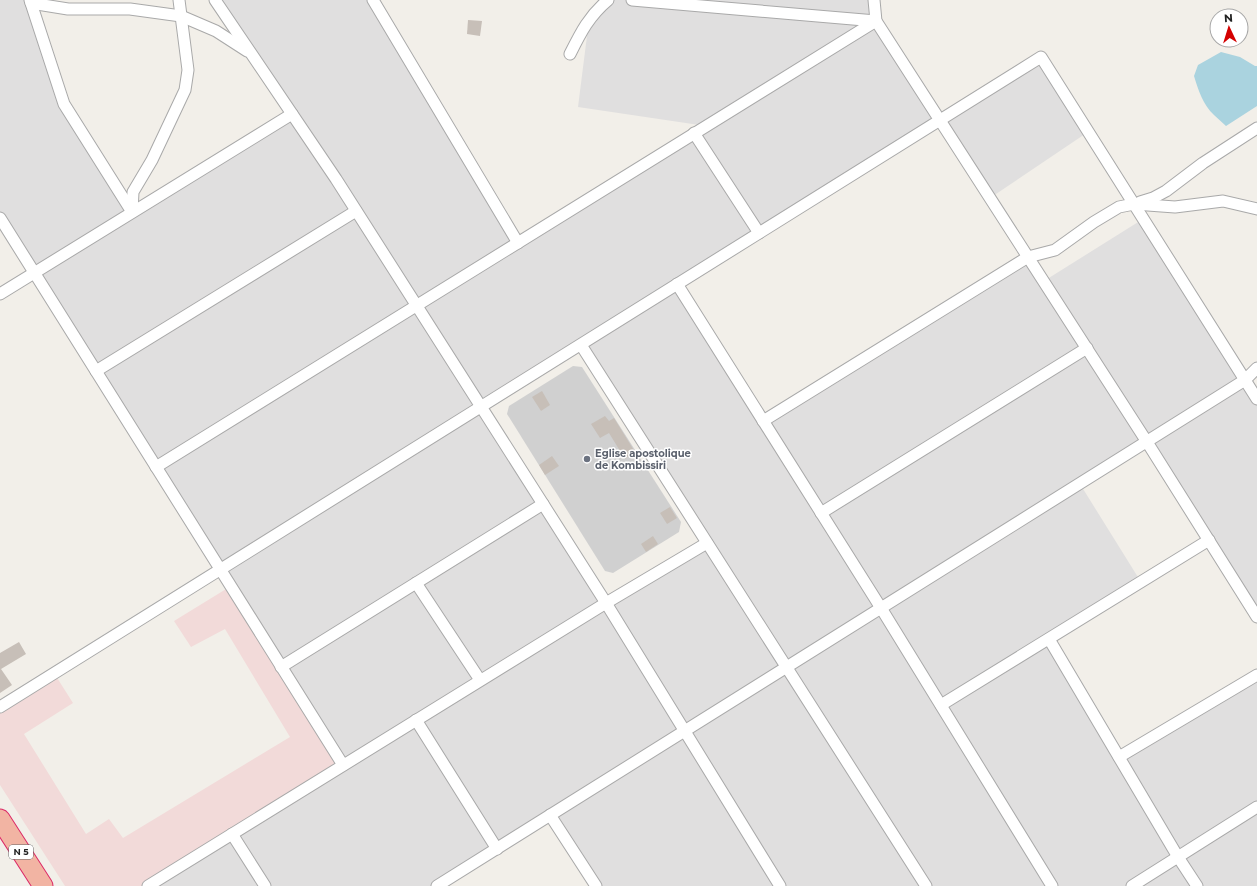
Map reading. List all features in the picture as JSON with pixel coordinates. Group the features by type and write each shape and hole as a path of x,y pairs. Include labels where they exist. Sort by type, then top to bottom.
{"highway":[{"name":"N 5","path":"0,818 43,886"}],"street":[{"path":"132,212 133,192 152,160 185,90 188,70 179,0"},
{"path":"215,0 356,211 543,504 606,603 780,886"},
{"path":"373,0 518,243"},
{"path":"570,54 584,26 608,0"},
{"path":"632,0 876,21"},
{"path":"874,0 876,21 1087,348 1257,617"},
{"path":"132,212 64,104 30,2 68,9 130,9 181,16 216,31 252,55"},
{"path":"156,467 876,21"},
{"path":"0,707 1041,57 1257,399"},
{"path":"0,294 292,114"},
{"path":"763,421 1028,257 1055,250 1094,222 1119,207 1153,198 1166,191 1203,163 1257,128"},
{"path":"694,133 759,233"},
{"path":"1134,204 1175,207 1222,201 1257,208"},
{"path":"96,371 356,211"},
{"path":"0,218 343,765"},
{"path":"677,284 881,608 1052,886"},
{"path":"581,345 926,886"},
{"path":"821,513 1087,348"},
{"path":"442,885 550,815 1245,380 1257,368"},
{"path":"282,667 543,504"},
{"path":"941,705 1209,540"},
{"path":"148,886 480,680 707,543"},
{"path":"416,583 480,680"},
{"path":"1049,639 1178,857 1197,886"},
{"path":"1119,757 1257,675"},
{"path":"416,720 497,849"},
{"path":"1132,886 1257,807"},
{"path":"550,815 596,886"},
{"path":"232,834 265,886"}],"shaded area":[{"path":"0,0 30,0 64,104 133,212 292,114 215,0 374,0 522,239 706,126 578,107 589,20 608,0 874,0 876,21 940,120 677,284 763,421 1028,257 1044,281 1143,219 1257,399 1257,617 1147,442 1080,484 1141,582 1049,639 1119,757 1257,675 1257,886 596,886 550,815 446,886 148,886 343,766 0,218","holes":["581,345 707,543 606,603 481,407"]},
{"path":"1041,57 1088,132 990,198 940,120"},
{"path":"573,366 582,367 681,522 679,532 613,573 605,571 507,414 509,406"},
{"path":"231,586 343,765 148,886 65,886 0,785 0,707 54,673 73,703 24,734 86,834 109,819 123,838 290,737 225,629 191,647 174,621"}],"water":[{"path":"1221,52 1240,57 1257,66 1257,106 1226,126 1207,107 1194,76 1198,65"}],"building":[{"path":"468,20 482,21 480,36 467,34"},
{"path":"542,391 550,405 541,411 532,397"},
{"path":"605,416 609,421 614,418 635,452 625,459 609,433 600,438 591,424"},
{"path":"552,456 559,466 545,475 539,465"},
{"path":"670,507 677,518 667,524 660,513"},
{"path":"653,536 658,544 646,552 641,544"},
{"path":"19,642 26,654 1,669 12,685 0,693 0,653"}],"place":[{"name":"Eglise apostolique de Kombissiri","path":"587,459"}]}
